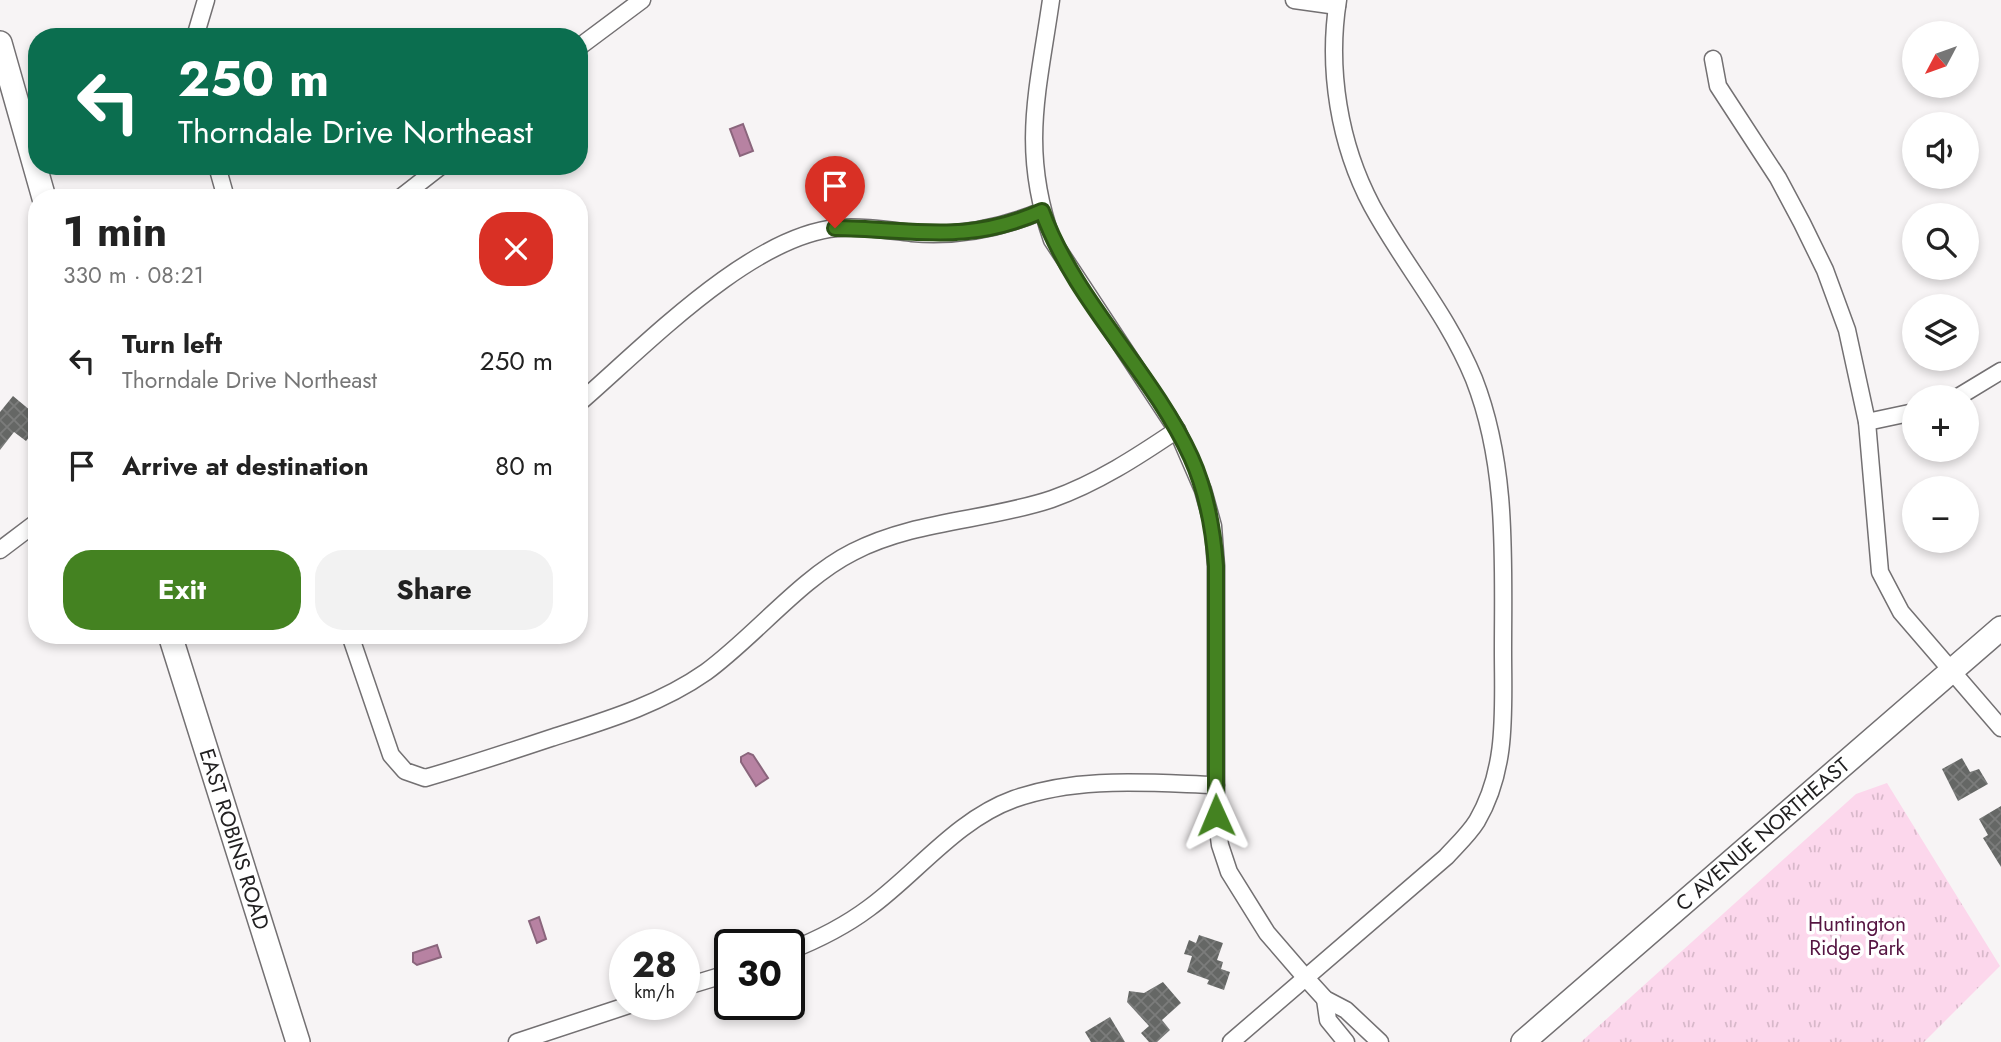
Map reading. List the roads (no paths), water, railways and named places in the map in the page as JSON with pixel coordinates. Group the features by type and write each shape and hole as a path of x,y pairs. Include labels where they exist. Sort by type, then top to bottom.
{"street":[{"path":"198,28 206,0"},
{"path":"588,40 642,0"},
{"path":"1051,0 1032,135 1034,173 1042,211 1052,240 1075,278 1177,430 1191,457 1213,526 1216,566 1216,785 1220,845 1229,872 1261,924 1325,999 1346,1010 1380,1042"},
{"path":"1231,1042 1446,857 1476,823 1495,782 1503,740 1503,510 1494,449 1474,380 1447,323 1372,206 1355,167 1340,122 1335,80 1337,3 1294,0"},
{"path":"0,43 7,92 28,152"},
{"path":"1713,59 1718,86 1778,177 1825,270 1847,330 1867,422 1880,572 1901,612 1953,669 2001,728"},
{"path":"412,189 429,175"},
{"path":"588,395 723,279 778,246 835,228 950,234 985,230 1011,224 1042,211"},
{"path":"1978,385 2001,371"},
{"path":"1867,422 1902,415"},
{"path":"353,644 391,755 405,771 425,778 631,712 664,697 704,673 738,647 820,574 851,553 891,537 1051,499 1135,459 1177,430"},
{"path":"0,550 28,529"},
{"name":"C AVENUE NORTHEAST","path":"1523,1042 2001,628"},
{"name":"EAST ROBINS ROAD","path":"173,644 298,1042"},
{"path":"805,944 834,931 870,908 948,839 1012,800 1056,787 1103,782 1216,785"},
{"path":"1325,999 1328,1020 1346,1042"},
{"path":"517,1042 609,1012"}],"park label":[{"name":"Huntington Ridge Park","path":"1857,936"}]}
